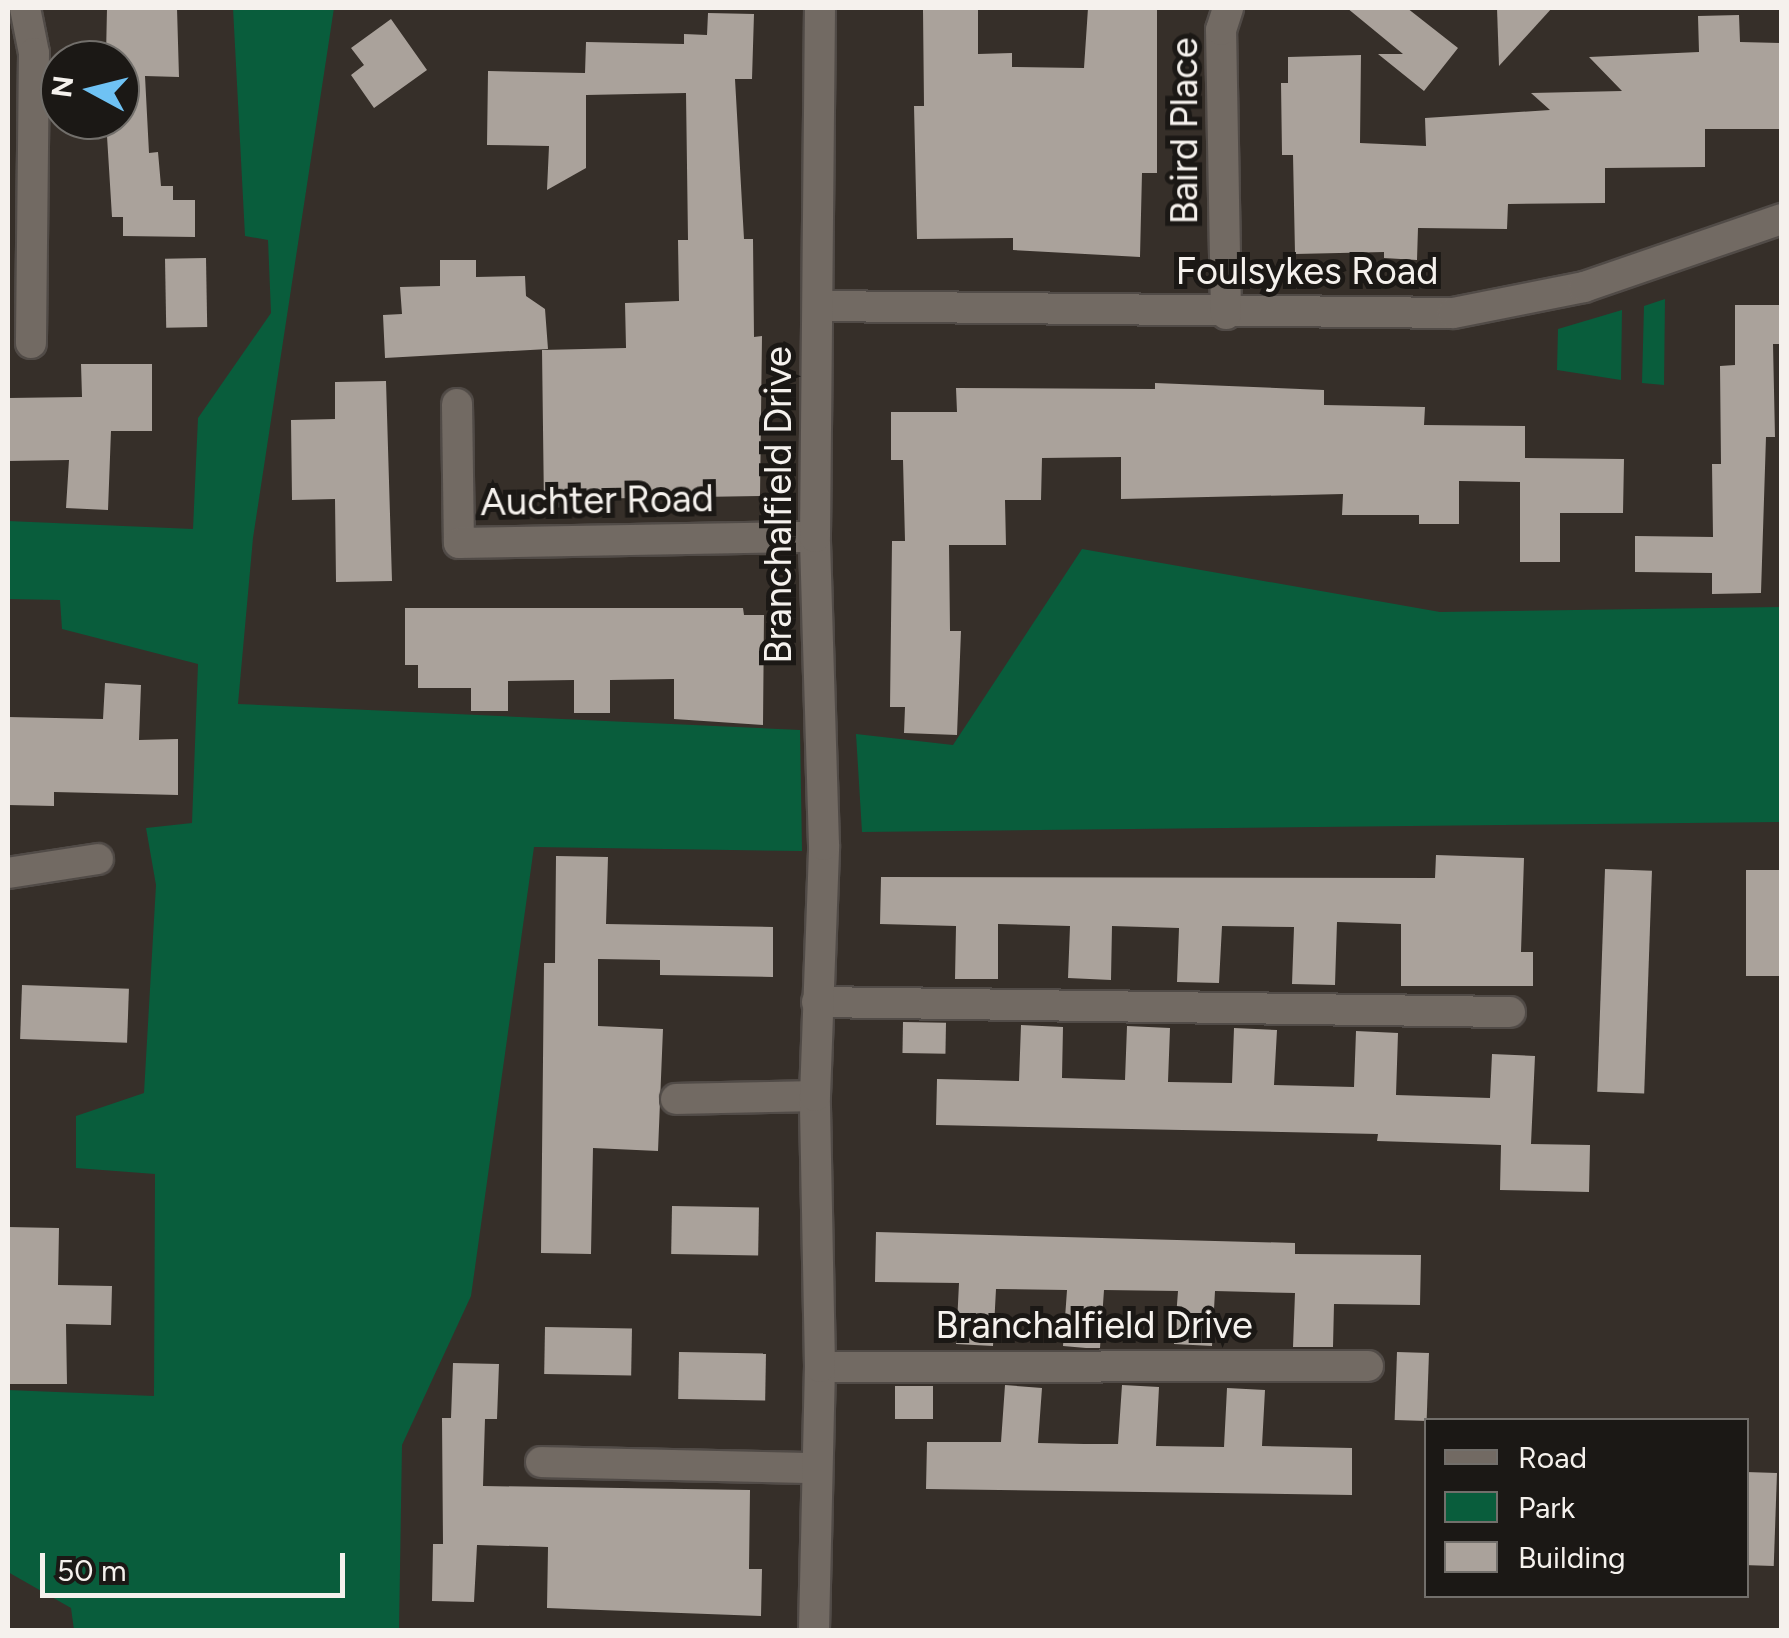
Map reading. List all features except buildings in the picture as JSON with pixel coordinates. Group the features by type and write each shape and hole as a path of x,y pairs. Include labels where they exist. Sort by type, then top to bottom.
{"street":[{"path":"25,8 34,105 31,343"},
{"name":"Branchalfield Drive","path":"814,1630 820,1366 817,1002 824,844 815,537 820,8"},
{"name":"Baird Place","path":"1226,314 1221,30 1228,8"},
{"name":"Foulsykes Road","path":"820,306 1226,314 1452,313 1584,288 1782,219"},
{"name":"Auchter Road","path":"457,404 459,544 815,537"},
{"path":"8,873 98,859"},
{"path":"817,1002 1510,1012"},
{"path":"676,1099 816,1096"},
{"name":"Branchalfield Drive","path":"820,1366 1368,1366"},
{"path":"541,1462 815,1468"}],"green space":[{"path":"233,8 334,8 253,538 238,704 800,730 802,851 534,847 471,1296 402,1445 399,1630 74,1630 71,1608 8,1572 8,1390 154,1396 155,1174 76,1168 76,1116 144,1093 156,885 146,828 192,823 198,664 62,629 60,600 8,599 8,521 193,529 198,418 271,313 268,240 245,236"},
{"path":"1665,299 1664,385 1642,383 1644,306"},
{"path":"1622,310 1621,380 1557,370 1558,329"},
{"path":"1082,549 1440,612 1781,607 1781,822 862,832 856,734 953,745"}]}
